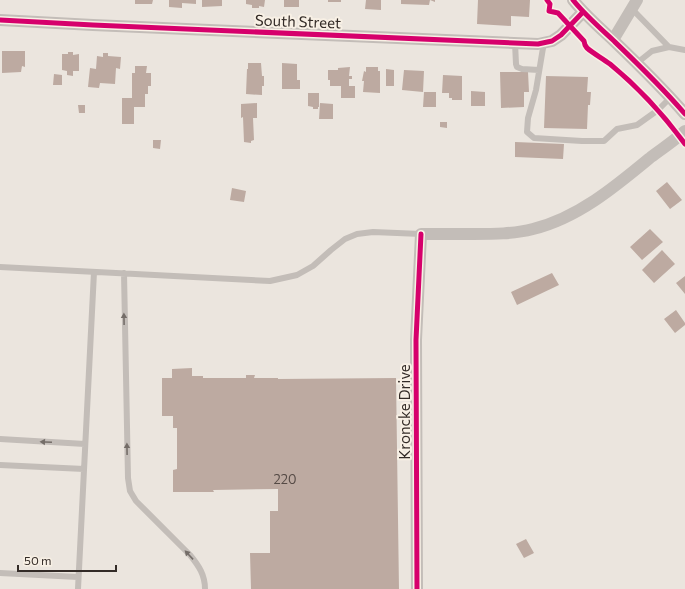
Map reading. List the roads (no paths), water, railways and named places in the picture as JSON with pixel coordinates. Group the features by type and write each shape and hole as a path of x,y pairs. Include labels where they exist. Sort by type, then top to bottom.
{"street":[{"path":"573,0 583,12 671,97 685,114"},
{"path":"613,40 634,5"},
{"name":"South Street","path":"0,20 538,44 552,41 561,35 583,12"},
{"path":"422,234 495,234 517,232 551,224 569,216 590,203 685,131"},
{"name":"Kroncke Drive","path":"417,589 416,340 422,234"}],"lane":[{"path":"634,5 669,47"},
{"path":"544,42 536,90 528,118 527,132 534,138 604,141 617,129 636,125 658,110 671,97"},
{"path":"515,43 517,67 522,69 539,70"},
{"path":"637,63 652,51 669,47 685,50"},
{"path":"0,267 270,281 297,276 313,266 345,239 356,234 373,232 422,234"},
{"path":"78,589 94,272"},
{"path":"124,273 128,478 130,490 136,501 186,550 198,564 204,579 204,589"},
{"path":"0,439 85,444"},
{"path":"0,465 84,469"},
{"path":"0,573 78,577"}]}
